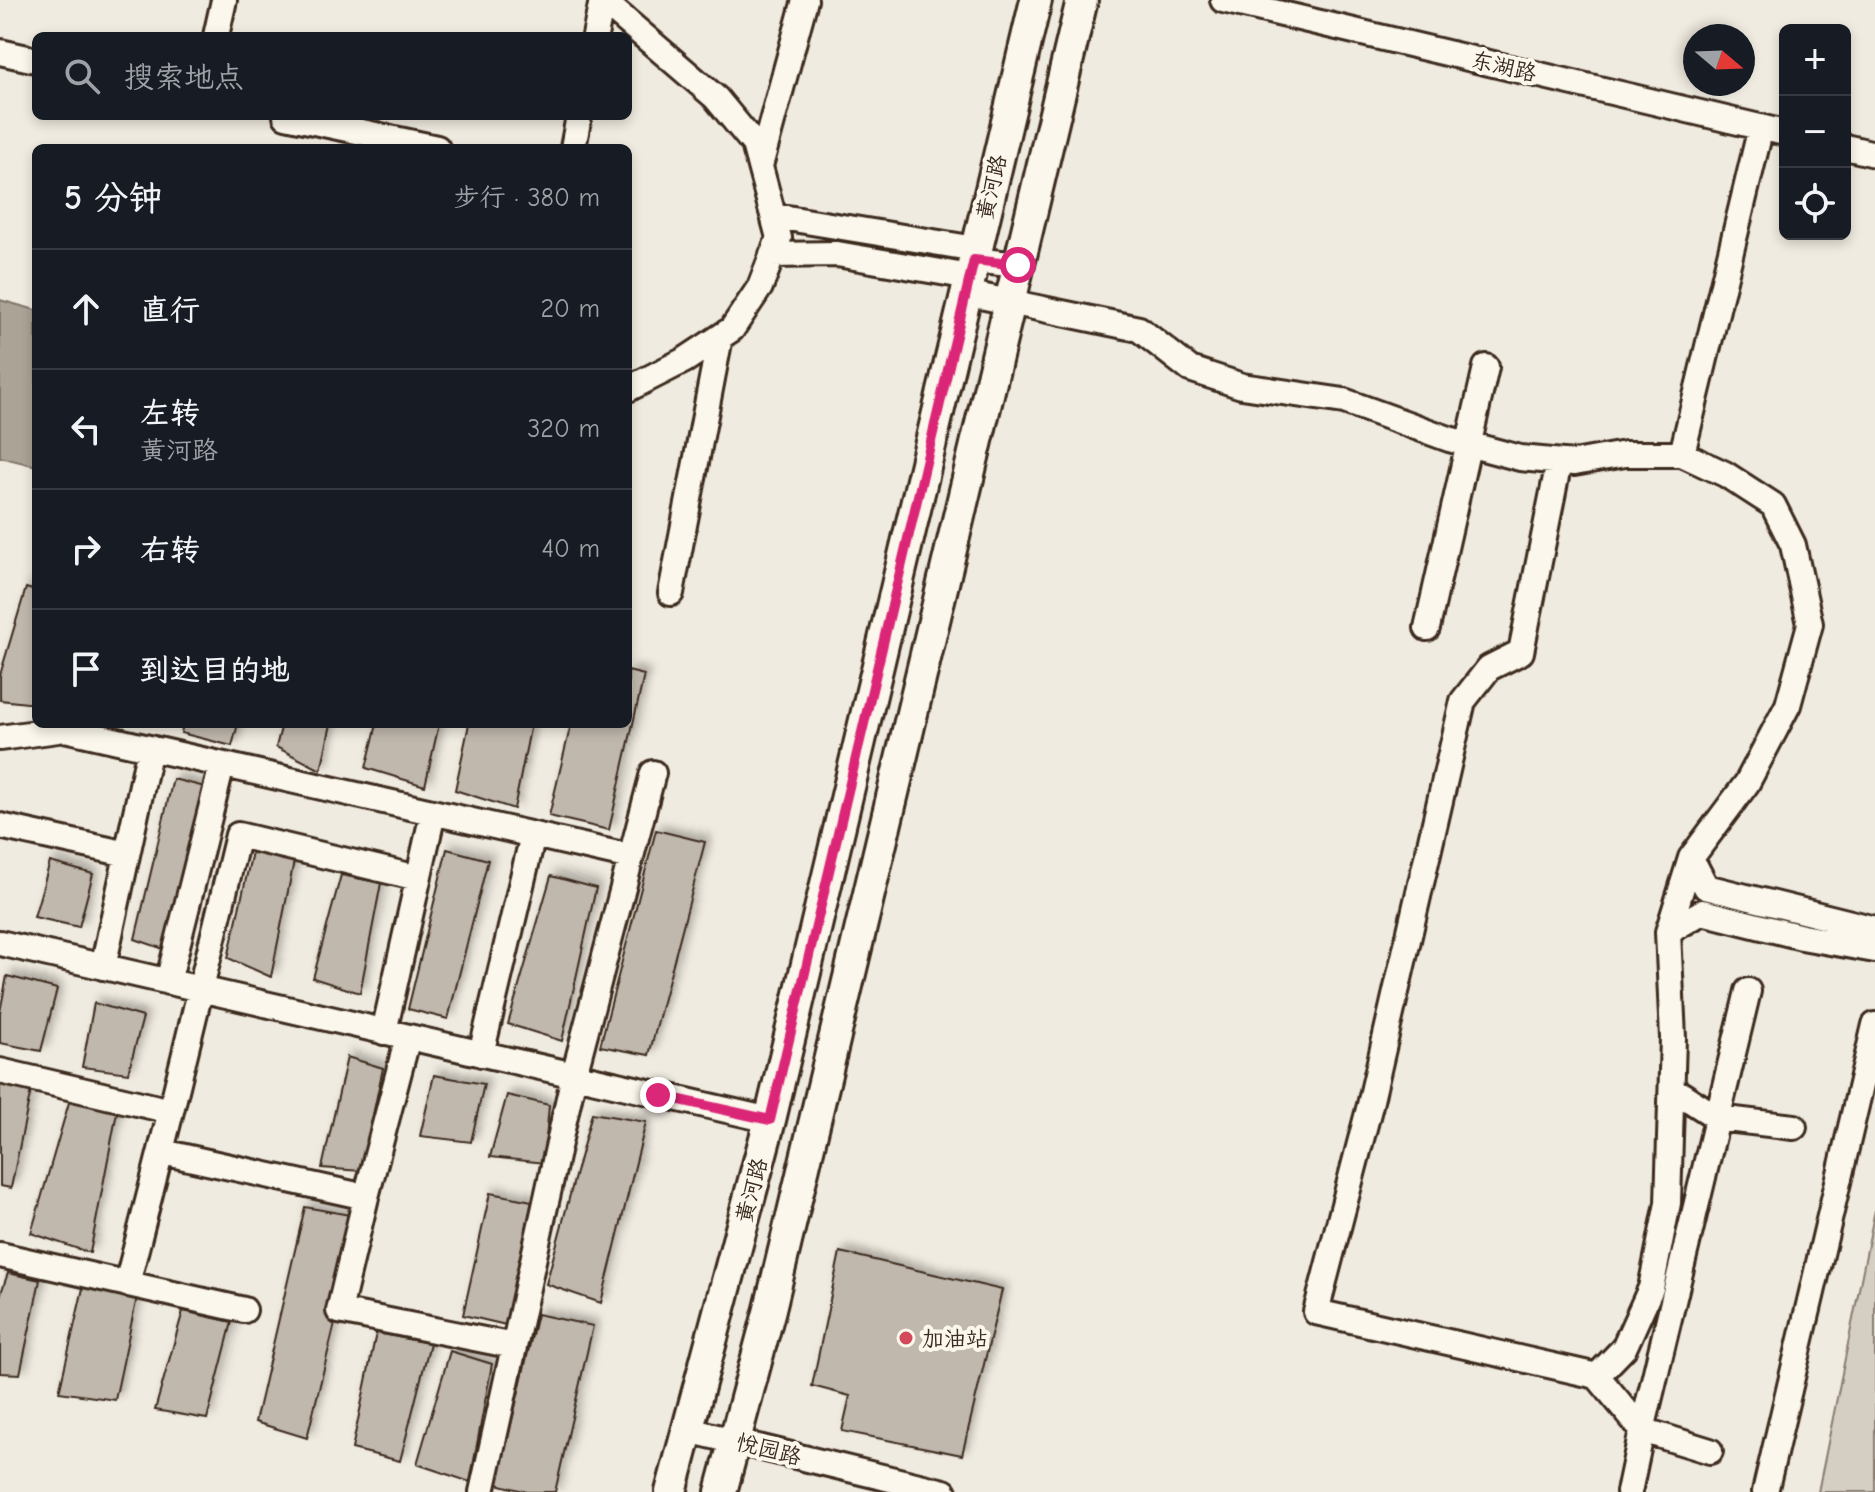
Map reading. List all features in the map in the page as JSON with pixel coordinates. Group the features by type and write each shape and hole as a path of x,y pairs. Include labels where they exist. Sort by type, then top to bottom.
{"main road":[{"name":"黄河路","path":"671,1492 770,1120 1036,0"},
{"name":"黄河路","path":"721,1492 773,1293 1082,0"}],"street":[{"path":"217,32 224,0"},
{"path":"596,32 602,0 716,98 754,144 779,238 760,287 732,329 685,360 632,387"},
{"path":"760,166 805,0"},
{"name":"东湖路","path":"1223,0 1779,132"},
{"path":"0,52 32,59"},
{"path":"305,120 418,144"},
{"path":"574,144 578,120"},
{"path":"1682,454 1761,127"},
{"path":"1851,148 1875,154"},
{"path":"775,216 972,270 1010,302 1139,329 1190,369 1242,386 1344,401 1468,444 1520,458 1574,463 1625,454 1682,454 1725,474 1773,505 1793,545 1810,624 1788,705 1747,783 1691,858 1668,932 1673,1038 1668,1203 1651,1288 1624,1348 1597,1376"},
{"path":"772,255 837,254 972,270 1018,265"},
{"path":"671,593 720,337"},
{"path":"1427,628 1486,367"},
{"path":"1559,462 1521,652 1489,668 1463,701 1370,1105 1316,1312 1597,1376 1642,1430 1710,1451"},
{"path":"0,738 65,729 631,857"},
{"path":"103,967 150,748"},
{"path":"168,982 222,765"},
{"path":"482,1492 574,1075 653,773"},
{"path":"433,813 418,878 396,1034 366,1197 339,1311 514,1346"},
{"path":"0,826 127,854"},
{"path":"207,827 418,878"},
{"path":"127,1284 238,835"},
{"path":"481,1054 533,835"},
{"path":"1691,858 1706,887 1875,929"},
{"path":"1668,932 1702,912 1802,937 1875,950"},
{"path":"0,943 770,1120"},
{"path":"1629,1492 1748,991"},
{"path":"1765,1492 1875,1025"},
{"path":"0,1071 171,1111"},
{"path":"1679,1093 1718,1118 1794,1127"},
{"path":"162,1152 366,1197"},
{"path":"0,1255 244,1310"},
{"name":"悦园路","path":"688,1430 944,1492"}],"shaded area":[{"path":"0,300 32,309 32,465 0,457"},
{"path":"1875,1210 1875,1492 1818,1492"}],"building":[{"path":"26,588 32,590 32,704 0,700 0,675"},
{"path":"632,672 644,675 609,830 549,816 570,728 632,728"},
{"path":"182,728 237,728 232,746 181,733"},
{"path":"281,728 330,728 321,770 276,747"},
{"path":"376,728 438,728 425,786 366,768"},
{"path":"468,728 530,728 514,809 455,790"},
{"path":"173,779 205,787 175,953 135,939"},
{"path":"656,830 705,842 649,1055 600,1046"},
{"path":"447,849 488,860 448,1019 408,1009"},
{"path":"252,852 294,861 271,977 228,958"},
{"path":"50,862 93,874 79,927 34,917"},
{"path":"341,875 381,883 360,993 313,978"},
{"path":"551,876 596,888 562,1041 508,1024"},
{"path":"7,976 57,989 41,1051 0,1043 0,1012"},
{"path":"94,1003 143,1017 128,1073 82,1067"},
{"path":"347,1057 383,1068 361,1171 322,1168"},
{"path":"434,1075 484,1084 471,1142 420,1136"},
{"path":"0,1081 31,1090 11,1188 0,1186"},
{"path":"507,1095 549,1105 544,1163 490,1157"},
{"path":"70,1099 117,1112 90,1253 31,1233"},
{"path":"592,1113 646,1122 601,1303 546,1284"},
{"path":"490,1193 532,1201 506,1325 463,1315"},
{"path":"305,1207 361,1217 307,1438 255,1422"},
{"name":"加油站","path":"840,1252 1002,1290 962,1455 842,1431 850,1396 812,1386"},
{"path":"8,1273 40,1280 20,1374 0,1373 0,1296"},
{"path":"84,1284 137,1297 115,1400 59,1392"},
{"path":"183,1311 232,1322 207,1419 155,1410"},
{"path":"537,1314 593,1326 555,1492 527,1492 497,1484"},
{"path":"376,1333 430,1343 400,1461 352,1449"},
{"path":"450,1351 492,1364 470,1482 417,1464"}],"place":[{"name":"加油站","path":"906,1338"}],"route":[{"path":"658,1095 770,1120 974,260 1018,265"}]}
